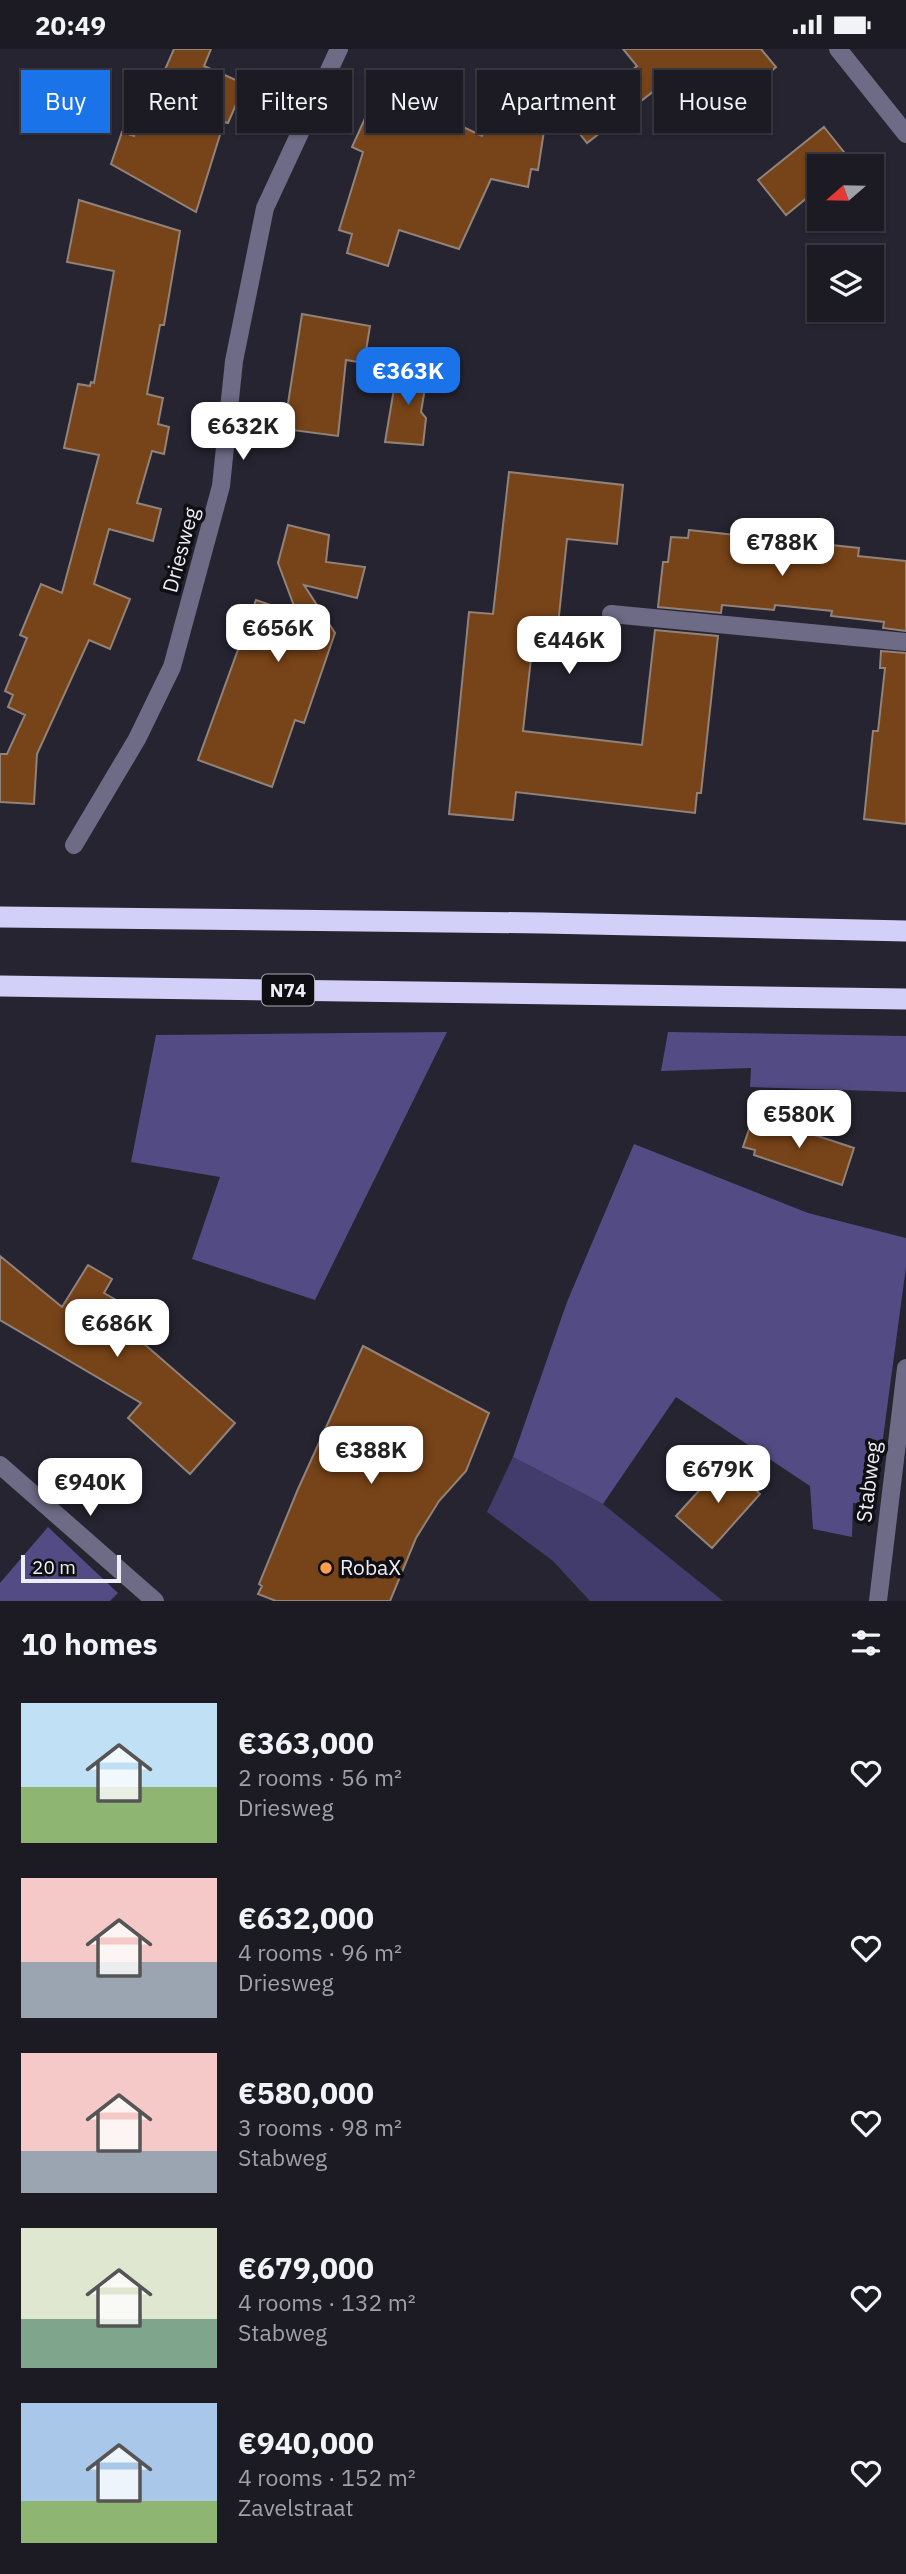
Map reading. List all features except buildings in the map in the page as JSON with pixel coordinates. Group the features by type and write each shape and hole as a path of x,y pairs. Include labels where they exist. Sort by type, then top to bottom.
{"highway":[{"path":"0,917 557,923 906,931"},
{"name":"N74","path":"0,986 906,999"}],"street":[{"name":"Driesweg","path":"74,845 137,739 172,667 221,486 234,361 265,208 339,49"},
{"path":"838,49 906,134"},
{"path":"611,614 906,642"},
{"name":"Stabweg","path":"878,1601 906,1368"},
{"path":"0,1465 155,1601"}],"shaded area":[{"path":"447,1032 315,1300 192,1259 220,1177 131,1162 156,1035"},
{"path":"668,1032 906,1036 906,1092 750,1087 751,1068 661,1071"},
{"path":"634,1144 808,1213 906,1238 906,1267 874,1505 853,1503 852,1537 813,1529 810,1486 676,1397 603,1504 513,1457 567,1302"},
{"path":"513,1457 603,1504 723,1601 590,1601 553,1561 487,1512"},
{"path":"48,1527 118,1593 110,1601 0,1601 0,1583"}],"place":[{"name":"RobaX","path":"326,1568"}]}
